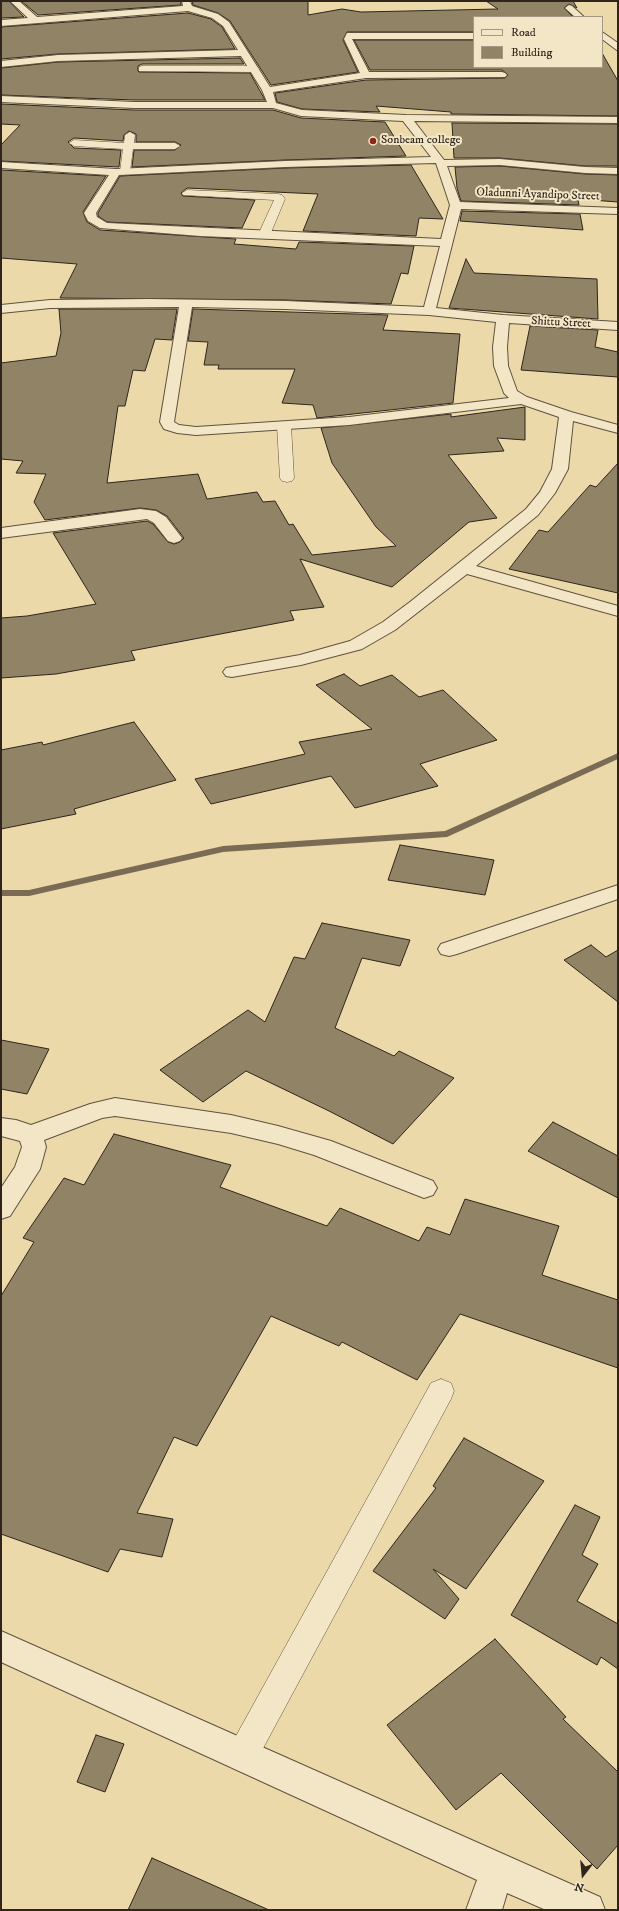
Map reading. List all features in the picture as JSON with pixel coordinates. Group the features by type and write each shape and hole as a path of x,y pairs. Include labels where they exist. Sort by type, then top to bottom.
{"street":[{"path":"14,1 34,20"},
{"path":"1,23 187,5 215,16 226,24 255,69 267,90 273,105"},
{"path":"569,8 579,16"},
{"path":"366,75 348,38 350,36 366,34 473,36"},
{"path":"603,36 618,48"},
{"path":"1,64 58,58 244,53"},
{"path":"267,90 366,75 502,75"},
{"path":"1,99 134,105 273,105 301,112 406,118 618,120"},
{"path":"406,118 440,162 456,205 429,311"},
{"path":"1,165 121,171 285,164 500,162 585,170 618,171"},
{"path":"121,171 90,213 92,219 104,226 447,243"},
{"name":"Oladunni Ayandipo Street","path":"456,205 618,211"},
{"name":"Shittu Street","path":"1,309 50,304 285,305 429,311 503,320 618,326"},
{"path":"186,304 167,422 170,426 184,430 196,431 284,426 427,413 522,400"},
{"path":"503,320 500,347 501,366 511,392 522,400 566,415 618,429"},
{"path":"232,672 301,660 356,644 389,626 498,541 532,512 547,493 560,469 566,415"},
{"path":"1,533 140,514 150,514 160,520 174,538"},
{"path":"463,568 618,611"},
{"path":"450,949 618,892"},
{"path":"1,1127 16,1129 30,1135 99,1110 115,1107 129,1108 231,1124 278,1135 322,1148 424,1188"},
{"path":"1,1209 27,1169 34,1148 30,1135"},
{"path":"1,1646 497,1872 587,1910"},
{"path":"484,1910 497,1872"}],"lane":[{"path":"142,69 255,69"},
{"path":"121,171 129,140"},
{"path":"74,143 129,140 175,146"},
{"path":"187,193 278,197 280,199 264,235"},
{"path":"284,426 288,478"},
{"path":"242,1756 441,1391"}],"building":[{"path":"1,1 9,1 24,17 1,18"},
{"path":"21,1 181,1 181,5 38,15"},
{"path":"192,1 308,1 308,15 342,9 361,12 498,9 486,1 573,1 577,8 569,4 564,8 572,16 473,16 473,32 347,32 343,40 358,72 271,85 230,21 218,13 193,5"},
{"path":"188,13 211,19 222,27 235,49 58,54 1,59 1,27"},
{"path":"354,40 473,40 473,68 603,68 603,55 618,81 618,116 451,114 451,112 376,106 380,112 302,109 277,102 275,93 366,80 505,78 508,75 502,70 370,70"},
{"path":"240,58 244,64 142,64 138,66 138,71 250,73 265,100 134,100 1,95 1,68 58,62"},
{"path":"1,104 134,110 273,110 301,118 385,122 406,156 132,167 134,150 175,150 181,145 175,142 136,142 136,134 129,131 124,135 123,141 74,138 68,142 74,148 121,150 119,167 1,161 1,145 20,125 1,124"},
{"path":"452,123 618,124 618,166 585,166 500,158 454,158"},
{"path":"411,165 443,219 419,218 416,236 303,231 318,194 187,188 181,193 183,196 255,200 242,228 107,222 98,216 98,213 120,176 285,168"},
{"path":"500,166 585,174 618,175 618,202 578,199 579,205 461,201 457,188 455,167"},
{"path":"1,170 106,176 83,212 87,222 100,230 236,239 234,244 296,249 299,242 414,246 408,274 401,273 391,304 285,300 60,298 77,264 1,258"},
{"path":"462,211 580,214 583,230 460,221"},
{"path":"466,259 474,273 597,279 598,319 449,308"},
{"path":"59,309 177,309 172,340 155,339 145,371 133,370 125,406 118,406 107,483 198,474 207,499 257,492 263,502 275,501 289,525 293,524 312,555 396,546 376,527 332,463 321,428 451,414 451,417 525,407 525,440 497,438 504,451 448,455 497,518 469,522 392,587 300,559 324,607 290,611 294,620 131,651 135,660 56,674 1,678 1,618 27,616 96,604 53,533 147,521 153,524 168,542 174,544 180,542 184,538 167,516 156,510 140,508 45,520 34,502 46,474 16,473 23,461 1,459 1,363 56,356 61,333"},
{"path":"193,309 388,315 383,330 460,334 453,403 317,418 313,405 282,403 295,369 218,369 219,365 204,365 208,342 188,341"},
{"path":"530,326 598,330 595,347 618,352 618,377 521,370"},
{"path":"618,463 618,593 509,569 539,530 548,532 590,485 596,487"},
{"path":"344,674 360,686 392,675 419,697 443,690 497,740 420,764 438,786 355,808 331,776 211,804 195,779 305,754 299,742 372,729 316,685"},
{"path":"134,722 176,780 74,809 76,814 1,829 1,750 42,742 43,745"},
{"path":"400,845 494,860 485,895 388,880"},
{"path":"322,923 410,940 400,966 362,958 335,1028 394,1056 399,1051 454,1078 393,1144 246,1071 203,1102 160,1070 248,1010 265,1022 294,957 305,959"},
{"path":"591,945 606,957 618,950 618,1002 564,960"},
{"path":"1,1040 49,1049 27,1094 1,1089"},
{"path":"553,1122 618,1156 618,1198 528,1151"},
{"path":"114,1134 231,1165 220,1187 327,1226 340,1208 419,1241 427,1227 450,1235 465,1199 559,1226 542,1275 618,1300 618,1368 460,1314 417,1380 342,1342 339,1346 271,1316 197,1446 174,1437 137,1513 173,1519 162,1557 120,1549 108,1572 1,1534 1,1296 34,1242 23,1238 64,1178 84,1185"},
{"path":"464,1438 544,1481 466,1589 433,1569 459,1599 445,1619 373,1571 436,1488 433,1486"},
{"path":"575,1505 600,1517 582,1555 598,1564 577,1601 618,1624 618,1669 601,1657 597,1665 511,1615"},
{"path":"495,1639 566,1717 563,1719 618,1772 618,1845 597,1869 501,1773 456,1810 387,1725"},
{"path":"96,1735 124,1744 105,1792 77,1782"},
{"path":"152,1858 269,1910 128,1910"}],"waterway":[{"path":"1,893 29,893 223,849 447,834 618,756"}],"place":[{"name":"Sonbeam college","path":"373,141"}]}
